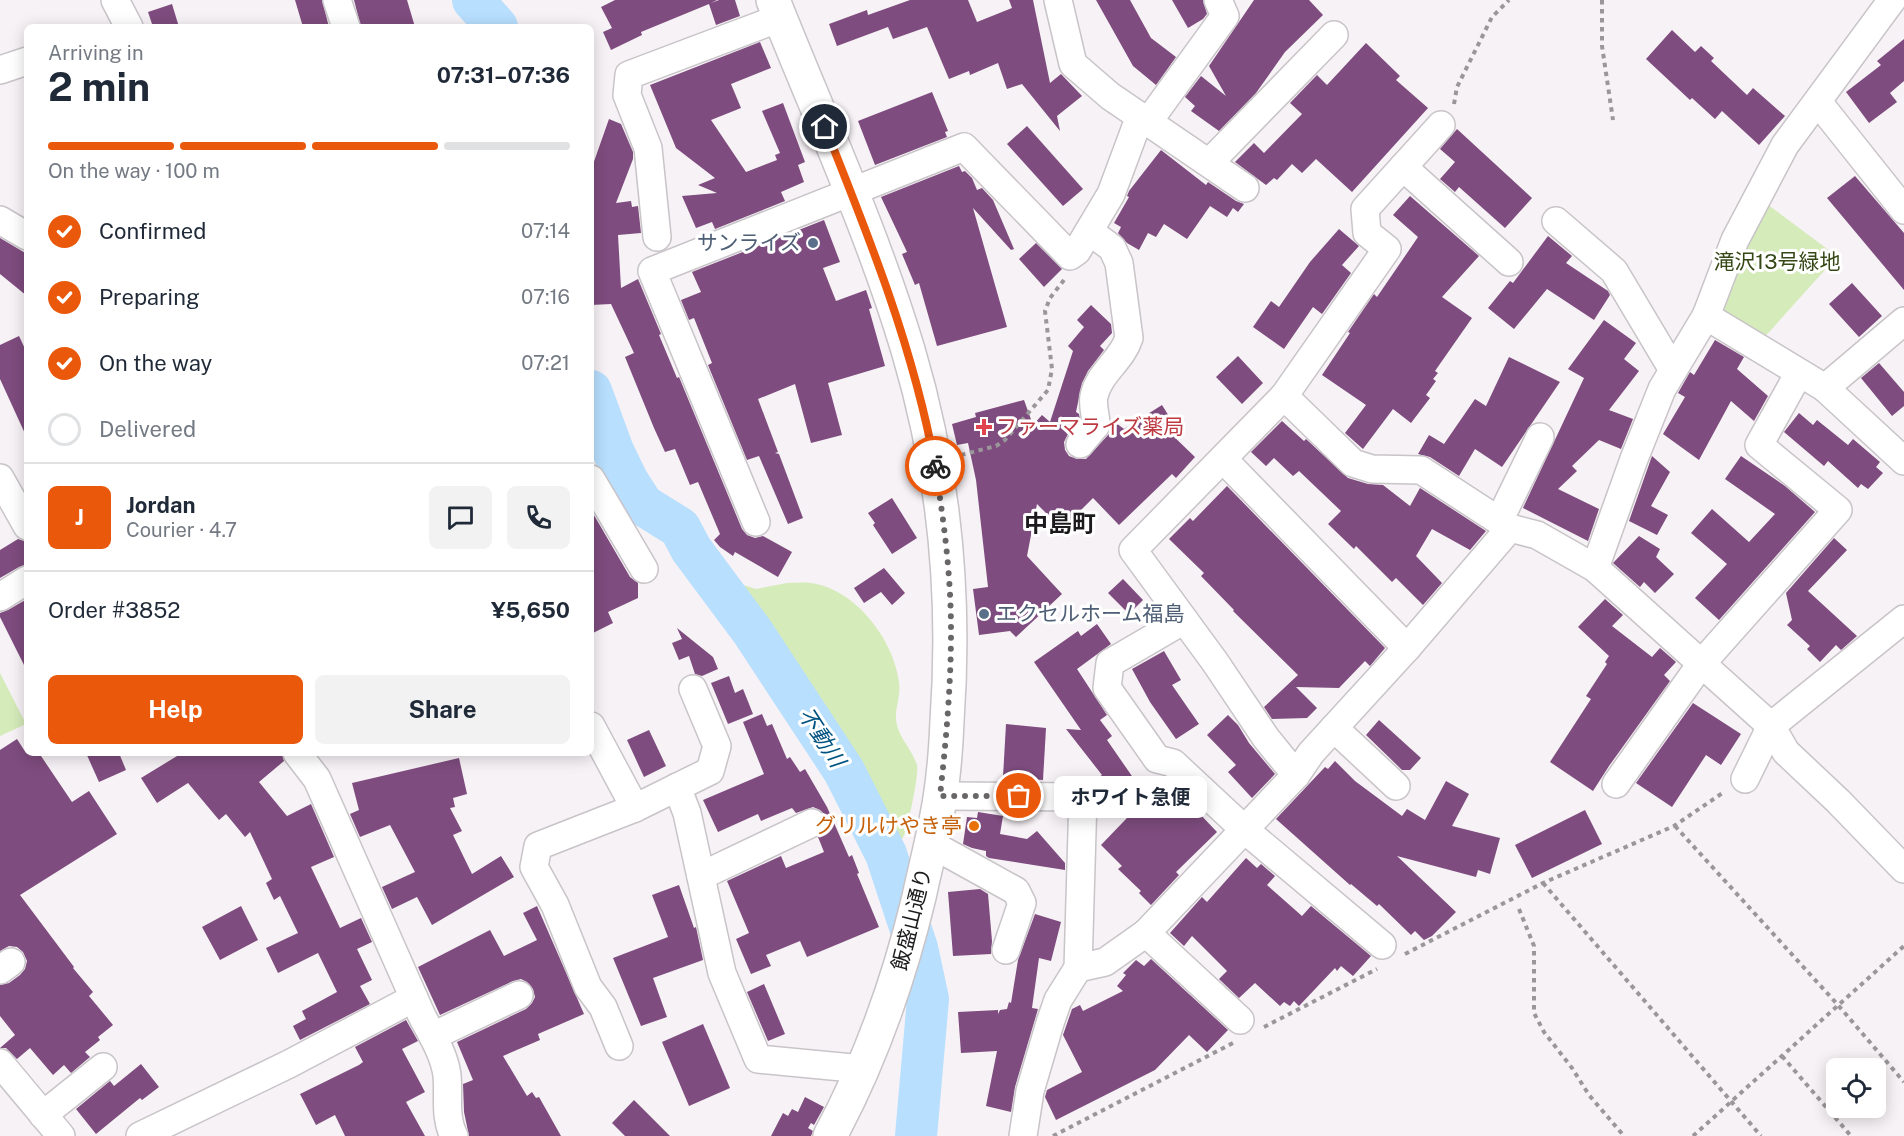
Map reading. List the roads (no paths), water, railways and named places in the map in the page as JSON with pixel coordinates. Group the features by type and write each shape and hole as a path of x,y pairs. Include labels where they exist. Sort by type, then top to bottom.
{"street":[{"path":"337,0 345,24"},
{"path":"1058,0 1073,64 1110,96 1245,188"},
{"path":"756,522 652,272 964,147 1070,256 1083,241 1112,194 1144,119 1225,16 1218,0"},
{"path":"1595,568 1662,389 1706,316 1735,240 1785,145 1894,5"},
{"path":"657,237 648,148 627,95 629,75 777,9"},
{"name":"飯盛山通り","path":"777,9 851,192 908,351 934,461 943,519 951,629 950,682 940,796 915,912 902,964 888,1006 862,1069 830,1136"},
{"path":"1209,163 1334,35"},
{"path":"0,70 24,62"},
{"path":"1818,102 1904,210"},
{"path":"1296,775 1266,738 1133,549 1284,396 1387,249 1367,233 1365,209 1441,125"},
{"path":"1403,167 1509,262"},
{"path":"0,220 24,234"},
{"path":"1556,221 1614,271 1673,370"},
{"path":"1080,444 1096,425 1093,398 1098,384 1126,350 1129,338 1119,263 1113,248 1083,241"},
{"path":"1706,316 1825,388 1904,461"},
{"path":"1825,388 1904,321"},
{"path":"1616,784 1701,664 1838,510 1759,445 1799,373"},
{"path":"1284,396 1353,463 1372,469 1421,470 1504,525 1537,535 1595,568 1770,726 1786,752 1838,801 1904,869"},
{"path":"1078,968 1105,962 1146,933 1296,775 1311,753 1407,648 1504,525 1540,437"},
{"path":"1223,459 1407,648"},
{"path":"0,478 24,521"},
{"path":"594,484 644,570"},
{"path":"0,597 24,582"},
{"path":"1745,779 1770,726 1904,619"},
{"path":"1184,620 1110,663 1107,688 1157,759 1173,763 1245,830 1382,945"},
{"path":"619,1046 603,1007 588,987 555,905 534,867 537,846 635,808 710,771 717,746 693,689"},
{"path":"1334,728 1396,786"},
{"path":"594,732 635,808"},
{"path":"299,756 317,779 414,998 441,1051 447,1075 447,1109 454,1136"},
{"path":"677,787 687,813 722,973 758,1059 862,1069"},
{"path":"940,796 1083,797 1078,968 1058,1000 1050,1023 1030,1091 1023,1136"},
{"path":"701,876 812,822"},
{"path":"931,844 1016,891 1022,903 1006,950"},
{"path":"1146,933 1240,1020"},
{"path":"433,1036 519,995"},
{"path":"140,1136 290,1064 414,998"},
{"path":"0,1063 61,1136"},
{"path":"43,1115 103,1067"}],"waterway":[{"name":"不動川","path":"473,0 494,24"},
{"name":"不動川","path":"594,399 613,451 627,480 643,505 680,528 691,549 752,631 844,771 886,854 917,948 928,999 916,1136"}],"place":[{"name":"サンライズ","path":"813,243"},
{"name":"ファーマライズ薬局","path":"984,427"},
{"name":"エクセルホーム福島","path":"984,614"},
{"name":"ホワイト急便","path":"1019,796"},
{"name":"グリルけやき亭","path":"974,826"}],"district":[{"name":"中島町","path":"1060,524"}],"park label":[{"name":"滝沢13号緑地","path":"1777,262"}]}
